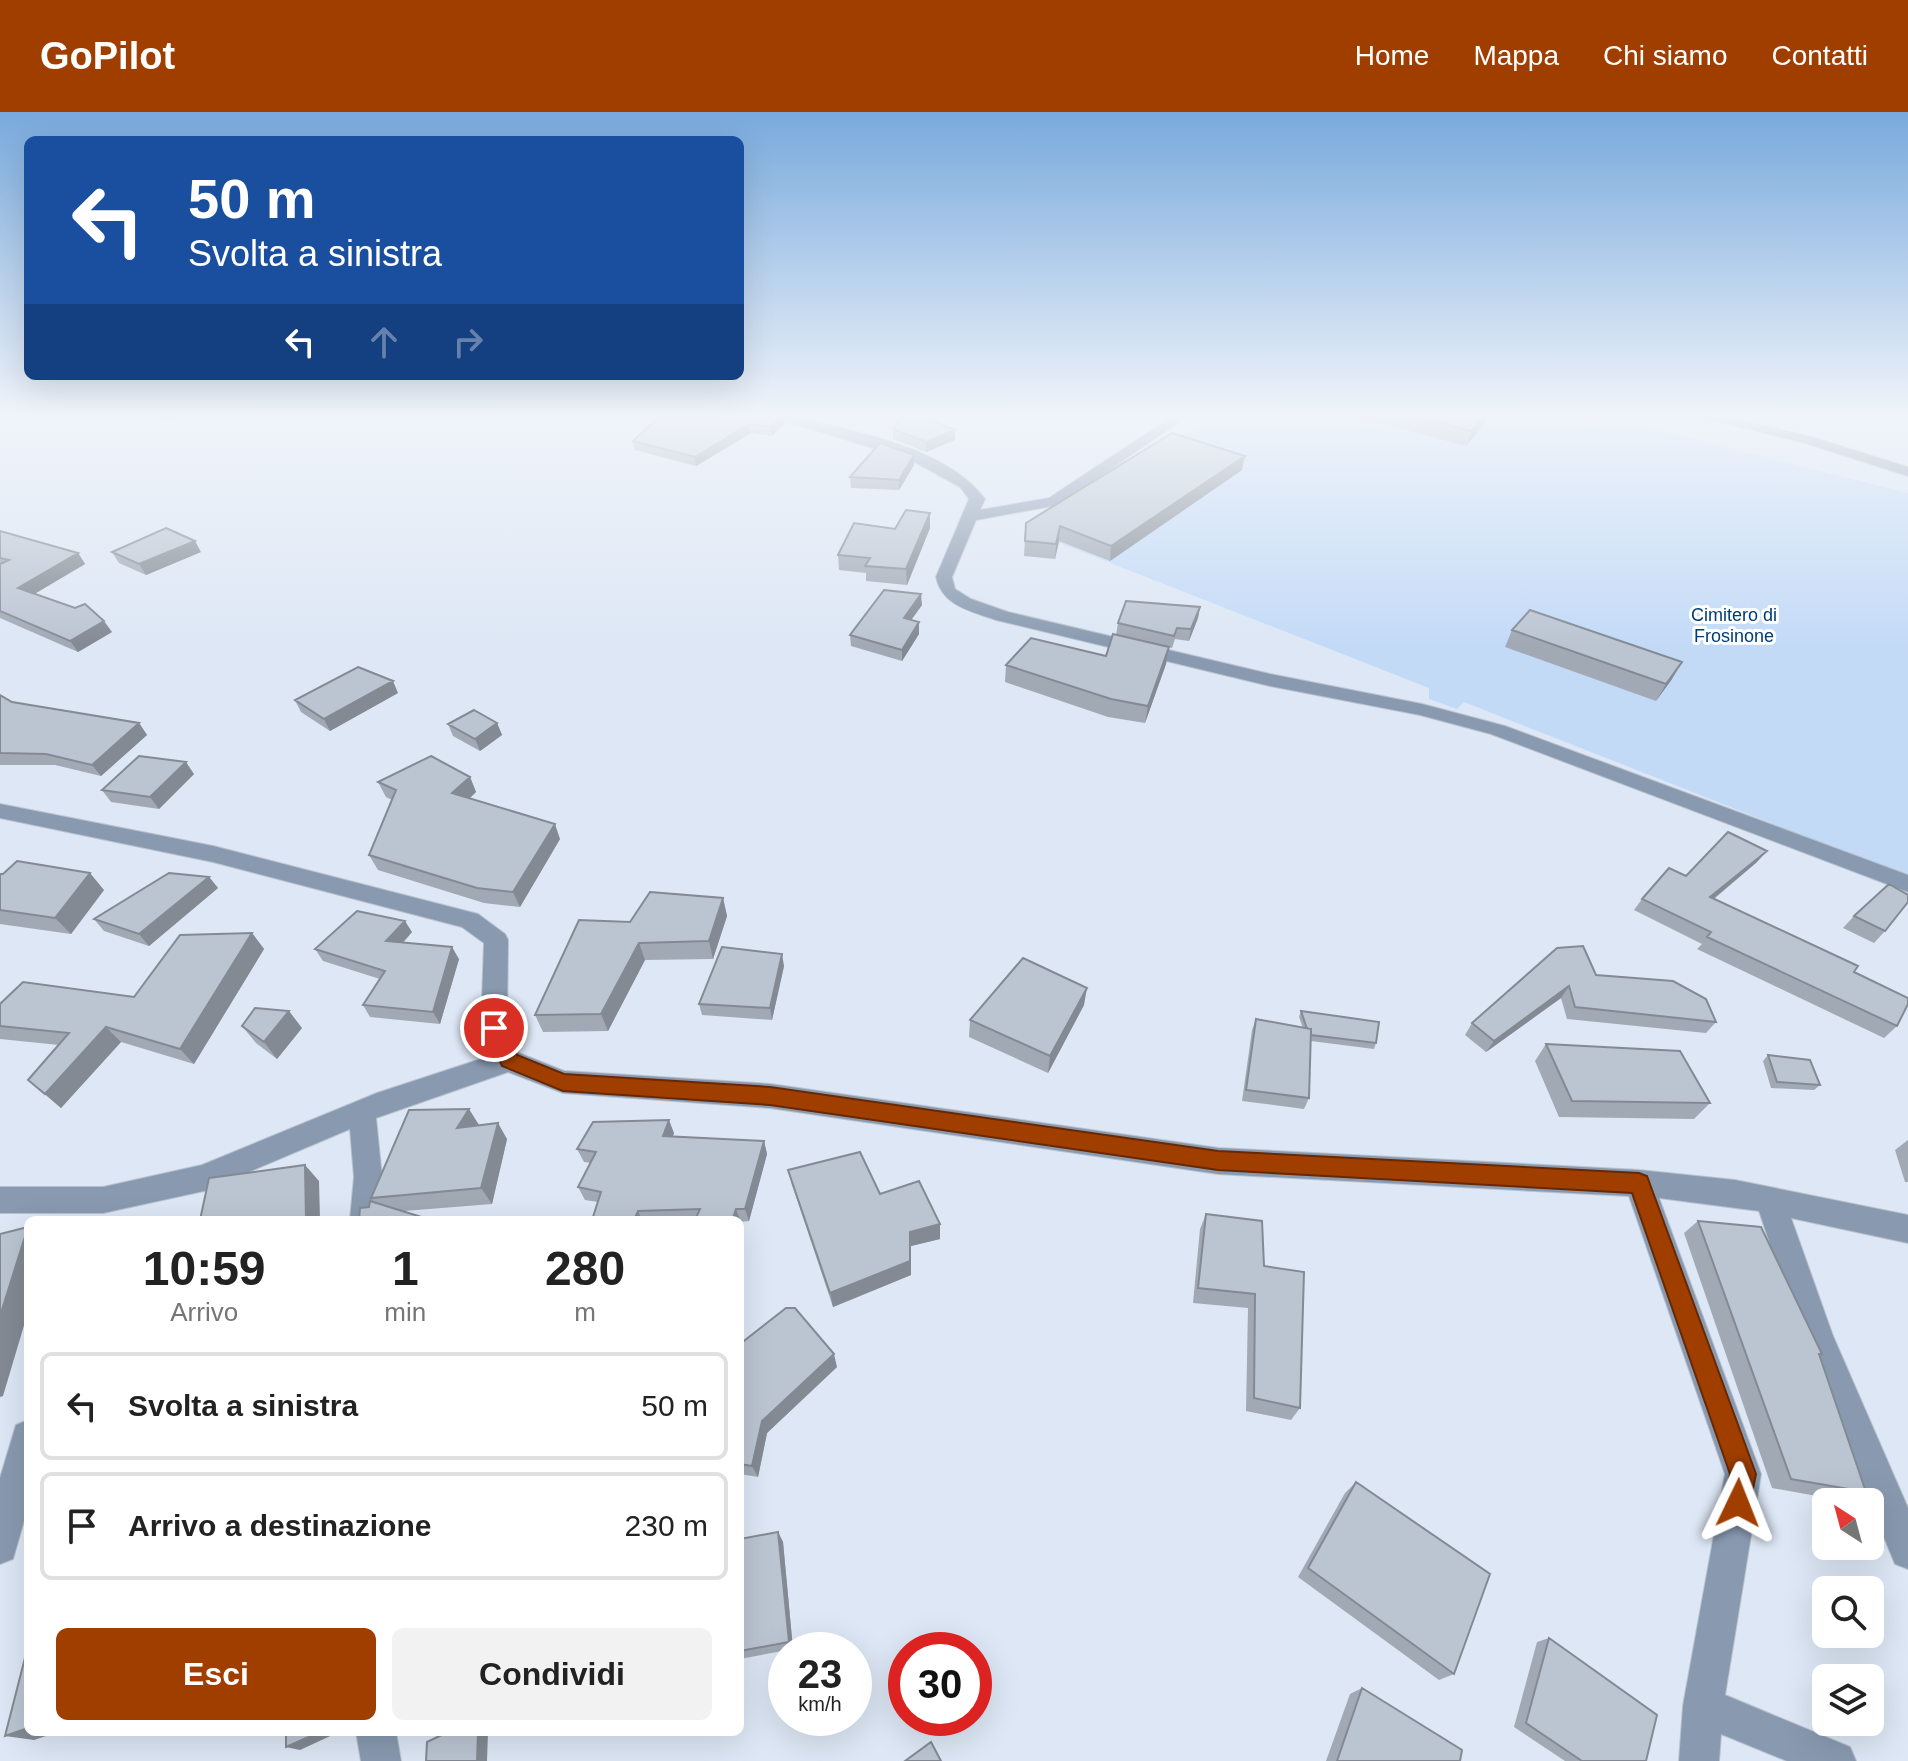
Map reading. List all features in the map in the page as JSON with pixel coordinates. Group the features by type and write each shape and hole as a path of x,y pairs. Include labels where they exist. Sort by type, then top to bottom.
{"street":[{"path":"974,491 1010,508"},
{"path":"974,491 977,499 944,577 947,591 965,603 1017,620 1270,680 1422,710 1498,730 1908,884"},
{"path":"971,516 1010,508 1034,507 1053,502 1070,491"},
{"path":"0,811 213,854 470,920 496,940 494,1028 509,1061"},
{"path":"0,1200 99,1210 204,1178 362,1112 509,1061 563,1082 770,1096 1218,1161 1639,1183 1770,1200 1908,1229"},
{"path":"362,1112 368,1177 365,1216"},
{"path":"1639,1183 1743,1474 1703,1706 1699,1761"},
{"path":"1770,1200 1818,1339 1908,1551"},
{"path":"0,1546 24,1453"},
{"path":"1703,1706 1836,1761"},
{"path":"377,1736 381,1761"}],"green space":[{"name":"Cimitero di Frosinone","path":"1094,491 1908,493 1908,877 1464,702 1457,709 1429,699 1429,688 1029,531"}],"building":[{"path":"1078,491 1193,491 1111,546 1060,526 1056,544 1025,541 1026,523"},
{"path":"906,510 930,513 906,569 865,566 870,558 838,555 854,523 895,529"},
{"path":"166,528 195,541 139,564 112,552"},
{"path":"0,531 78,553 18,588 75,608 85,604 104,621 70,641 0,611 0,564 9,560 0,558"},
{"path":"884,590 921,594 904,618 919,622 902,650 850,635"},
{"path":"1126,601 1200,607 1191,629 1177,628 1174,636 1118,623"},
{"path":"1530,610 1682,662 1666,684 1512,630"},
{"path":"1113,634 1169,647 1148,706 1111,699 1006,665 1031,638 1106,656"},
{"path":"358,667 393,681 324,719 295,700"},
{"path":"0,695 12,702 139,723 92,765 46,754 0,753"},
{"path":"474,710 497,723 475,739 448,724"},
{"path":"139,756 186,762 150,797 102,790"},
{"path":"431,756 470,777 452,793 555,824 513,892 477,888 369,855 396,790 378,782"},
{"path":"1728,832 1767,851 1710,897 1858,966 1854,972 1908,998 1897,1026 1707,937 1711,932 1642,899 1669,868 1686,876"},
{"path":"17,861 90,873 55,918 0,910 0,874"},
{"path":"169,873 209,877 139,934 94,919"},
{"path":"1889,884 1908,895 1908,902 1885,931 1854,916"},
{"path":"650,892 723,898 709,941 639,943 601,1014 535,1015 579,920 630,922"},
{"path":"357,911 405,921 386,941 452,947 433,1012 363,1005 385,971 315,949"},
{"path":"252,933 180,1049 106,1027 45,1094 28,1080 69,1033 0,1026 0,1004 23,982 134,997 180,935"},
{"path":"1583,946 1596,975 1673,981 1706,999 1716,1022 1575,1007 1569,986 1494,1041 1472,1023 1557,948"},
{"path":"722,947 782,954 770,1008 699,1004"},
{"path":"1023,958 1087,988 1050,1056 970,1020"},
{"path":"255,1008 289,1011 264,1042 242,1026"},
{"path":"1301,1011 1379,1022 1376,1043 1311,1035"},
{"path":"1256,1019 1311,1029 1309,1098 1246,1090"},
{"path":"1546,1044 1680,1051 1710,1103 1572,1101"},
{"path":"1768,1055 1810,1060 1820,1085 1777,1082"},
{"path":"469,1109 457,1128 498,1123 481,1188 371,1198 409,1110"},
{"path":"669,1120 663,1136 764,1141 745,1209 736,1209 733,1216 697,1216 700,1209 638,1211 636,1216 593,1216 601,1192 578,1187 596,1152 577,1149 593,1122"},
{"path":"860,1152 880,1194 919,1181 940,1224 910,1232 910,1261 830,1293 788,1170"},
{"path":"305,1165 306,1216 201,1216 209,1178"},
{"path":"370,1201 418,1216 359,1216 360,1208 369,1207"},
{"path":"1206,1214 1262,1221 1264,1266 1304,1272 1300,1408 1254,1398 1255,1294 1198,1288"},
{"path":"1698,1221 1761,1227 1822,1354 1819,1354 1865,1488 1843,1488 1791,1479"},
{"path":"24,1228 24,1240 0,1316 0,1234"},
{"path":"786,1308 795,1308 834,1354 762,1421 752,1466 744,1465 744,1341"},
{"path":"1356,1482 1490,1574 1454,1674 1308,1568"},
{"path":"778,1532 788,1632 768,1632 768,1646 744,1650 744,1538"},
{"path":"1549,1638 1657,1715 1646,1761 1582,1761 1526,1723"},
{"path":"24,1662 24,1729 5,1736"},
{"path":"1362,1688 1462,1750 1460,1761 1337,1761"},
{"path":"286,1736 311,1736 286,1747"},
{"path":"440,1736 478,1736 477,1761 426,1761 427,1742"},
{"path":"931,1742 941,1761 905,1761"}],"route":[{"path":"494,1028 509,1061 563,1082 770,1096 1218,1161 1639,1183 1743,1474 1738,1503"}]}
